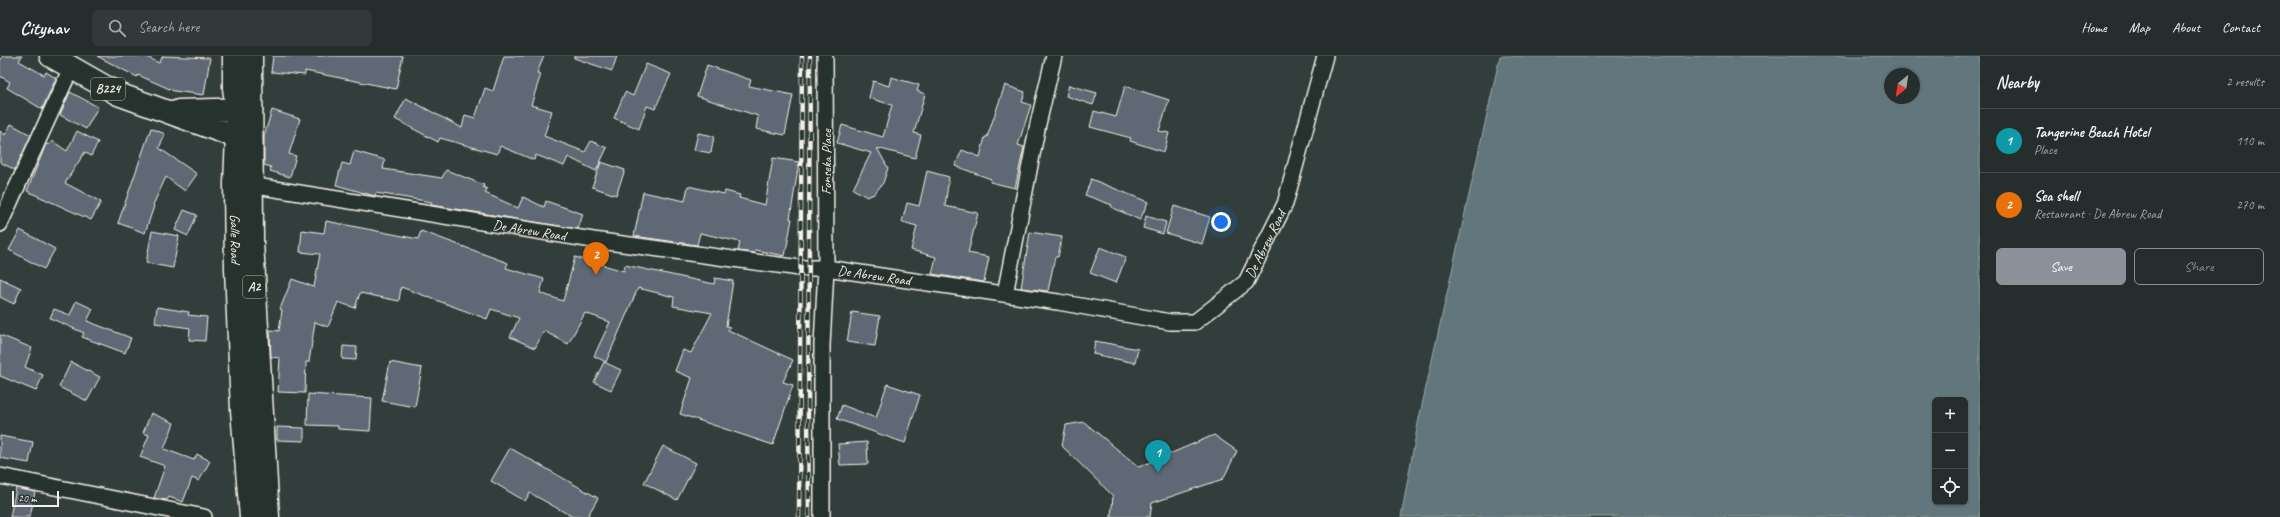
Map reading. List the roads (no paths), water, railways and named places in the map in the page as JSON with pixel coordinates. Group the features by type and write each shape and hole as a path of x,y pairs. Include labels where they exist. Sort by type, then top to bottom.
{"main road":[{"name":"B224","path":"51,56 118,94 244,138"},
{"name":"Galle Road","path":"234,56 234,88 244,109"},
{"name":"Galle Road","path":"250,517 236,268 243,184 244,109 251,56"},
{"name":"B224","path":"170,111 244,109"},
{"name":"Galle Road","path":"243,184 268,517"}],"street":[{"name":"Fonseka Place","path":"822,517 822,345 826,268 826,56"},
{"path":"1005,294 1038,124 1054,56"},
{"name":"De Abrew Road","path":"243,184 601,241 800,268 826,268 1005,294 1170,322 1195,322 1246,282 1285,204 1325,56"},
{"path":"1,220 71,68"},
{"path":"0,476 204,517"}],"water":[{"path":"1500,56 1980,56 1980,517 1401,517 1418,423"}],"railway":[{"path":"799,517 802,56"},
{"path":"809,517 808,416 810,56"}],"place":[{"name":"Sea shell","path":"596,275"},
{"name":"Tangerine Beach Hotel","path":"1158,473"}]}
